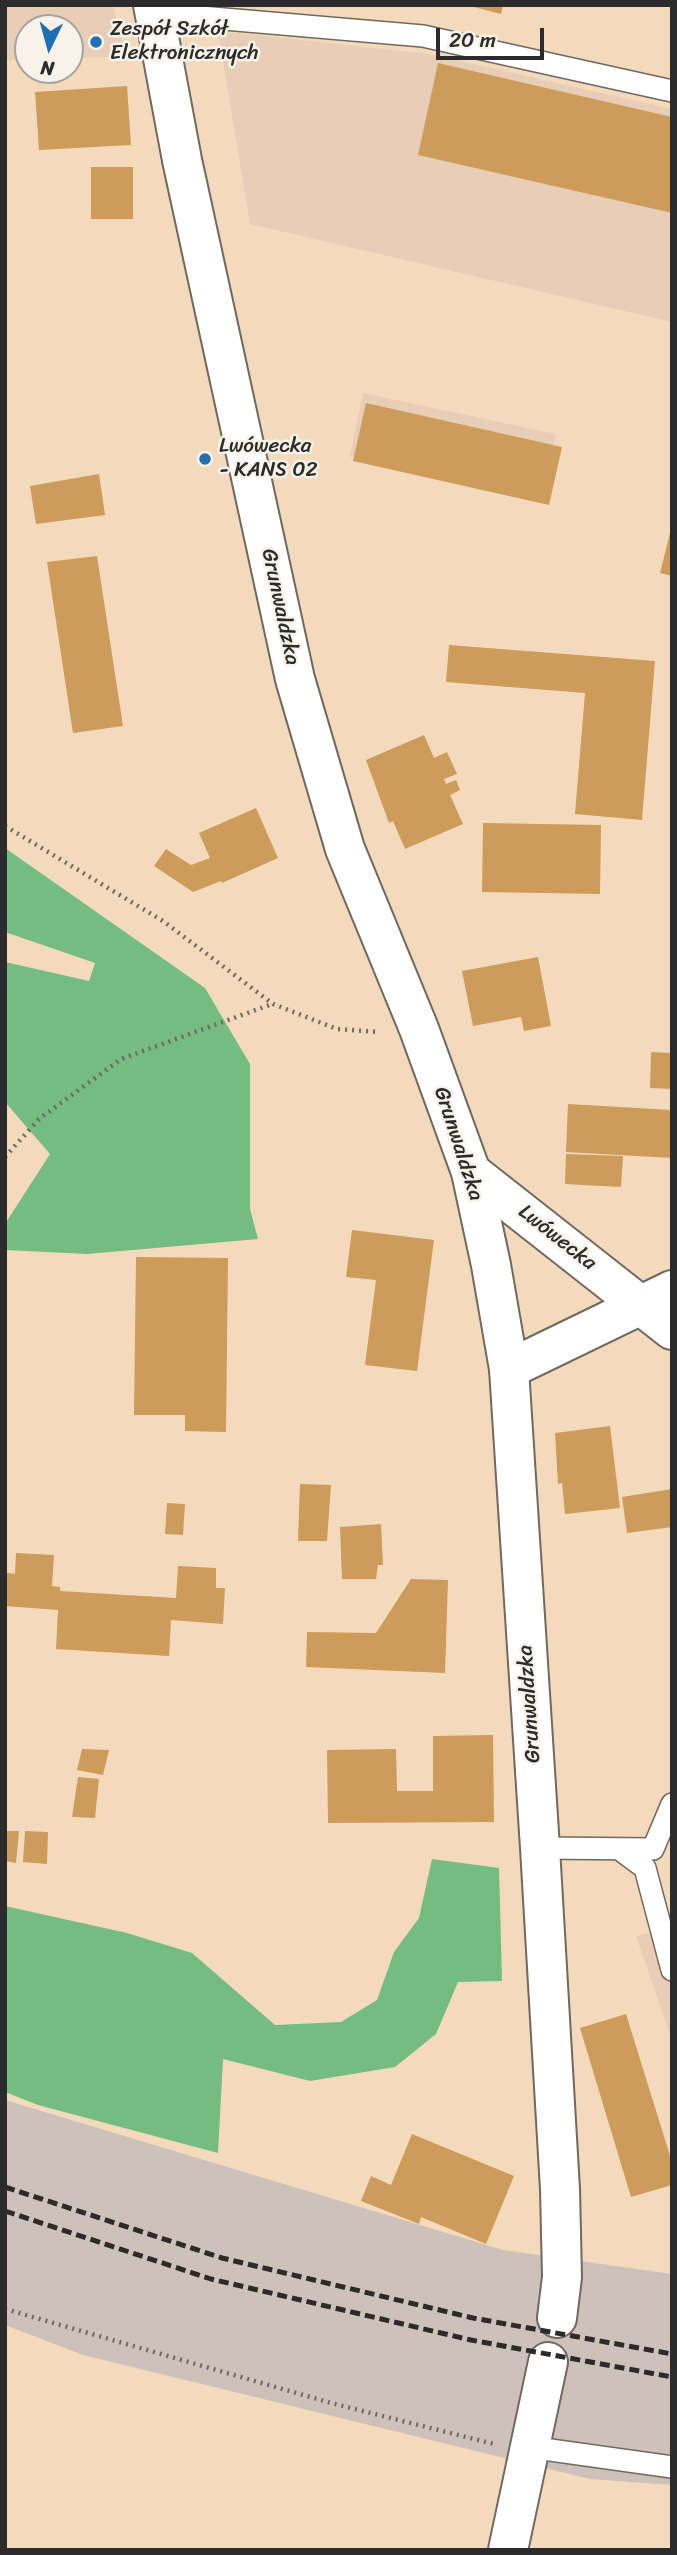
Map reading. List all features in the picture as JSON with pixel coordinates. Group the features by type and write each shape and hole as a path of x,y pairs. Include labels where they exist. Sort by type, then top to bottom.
{"street":[{"name":"Grunwaldzka","path":"154,9 182,160 295,679 345,849 419,1029 471,1172 509,1368 560,2189 562,2277 557,2318"},
{"name":"Lwówecka","path":"471,1172 657,1297 672,1329"},
{"path":"509,1368 657,1297"},
{"path":"508,2550 548,2362"}],"lane":[{"path":"154,9 423,36 672,92"},
{"path":"540,1848 622,1851 653,1849 672,1804"},
{"path":"622,1851 645,1868 672,1970"},
{"path":"529,2447 672,2467"}],"path":[{"path":"5,826 163,921 273,1004 337,1029 419,1029"},
{"path":"5,1157 39,1119 121,1059 273,1004"},
{"path":"5,2309 331,2403 498,2445 529,2447"}],"shaded area":[{"name":"Zespół Szkół Elektronicznych","path":"5,5 113,5 126,57 84,58 84,14 14,14 14,60 5,60"},
{"path":"227,32 430,54 672,109 672,322 250,224 219,37"},
{"path":"363,393 556,434 542,499 350,457"},
{"path":"672,1927 672,2041 636,1936"},
{"path":"5,2100 503,2250 672,2274 672,2485 590,2479 83,2355 5,2325"}],"green space":[{"path":"5,848 205,988 250,1064 250,1209 258,1239 87,1254 5,1250 5,1224 50,1154 5,1102 5,962 89,981 95,963 5,932"},
{"path":"432,1859 499,1868 502,1981 458,1982 436,2034 395,2067 310,2081 223,2059 218,2153 38,2105 5,2092 5,1906 127,1933 192,1953 275,2025 341,2022 377,2000 394,1952 419,1918"}],"building":[{"path":"466,5 503,5 501,14"},
{"path":"438,63 672,117 672,213 418,155"},
{"path":"127,86 131,145 39,150 35,92"},
{"path":"91,167 133,167 133,219 91,219"},
{"path":"366,403 562,447 549,505 353,461"},
{"path":"99,474 105,515 36,524 30,486"},
{"path":"672,529 672,576 660,573"},
{"path":"97,556 123,726 73,733 47,562"},
{"path":"449,645 655,661 642,820 575,814 585,693 446,682"},
{"path":"424,735 434,758 447,752 457,774 444,779 446,784 456,780 460,790 450,795 463,824 405,849 393,821 389,823 366,760"},
{"path":"256,808 278,858 222,883 221,881 193,892 154,866 166,849 191,865 210,858 199,833"},
{"path":"483,823 601,825 600,894 482,892"},
{"path":"538,957 551,1026 524,1031 521,1017 473,1026 462,971"},
{"path":"651,1052 672,1053 672,1089 650,1088"},
{"path":"568,1104 672,1110 672,1158 566,1152"},
{"path":"566,1154 623,1156 621,1187 565,1184"},
{"path":"352,1230 434,1240 417,1371 365,1365 376,1280 346,1277"},
{"path":"136,1257 228,1258 226,1432 185,1431 185,1415 134,1415"},
{"path":"610,1426 620,1508 565,1514 562,1483 558,1484 555,1433"},
{"path":"300,1484 331,1485 327,1541 298,1541"},
{"path":"672,1489 672,1527 627,1533 622,1497"},
{"path":"167,1503 185,1504 183,1535 165,1534"},
{"path":"381,1524 383,1565 378,1565 376,1579 342,1579 340,1527"},
{"path":"16,1553 54,1555 52,1586 60,1587 60,1591 176,1598 178,1566 216,1568 216,1588 225,1588 223,1624 171,1620 169,1656 56,1649 58,1610 5,1606 7,1573 15,1574"},
{"path":"411,1579 448,1580 445,1673 306,1667 307,1632 376,1633"},
{"path":"493,1735 494,1822 328,1823 327,1750 396,1749 397,1791 433,1791 433,1736"},
{"path":"82,1749 109,1750 103,1775 77,1770"},
{"path":"78,1777 99,1779 95,1818 72,1817"},
{"path":"5,1831 19,1831 16,1863 5,1861"},
{"path":"25,1831 48,1832 47,1864 23,1862"},
{"path":"626,2014 672,2162 672,2185 631,2197 580,2028"},
{"path":"412,2134 514,2176 486,2244 421,2217 419,2224 361,2201 371,2176 391,2185"}],"railway":[{"path":"5,2187 222,2258 473,2318 672,2354"},
{"path":"5,2211 211,2279 471,2340 672,2377"}],"place":[{"name":"Zespół Szkół Elektronicznych","path":"96,42"},
{"name":"Lwówecka - KANS 02","path":"205,459"}]}
